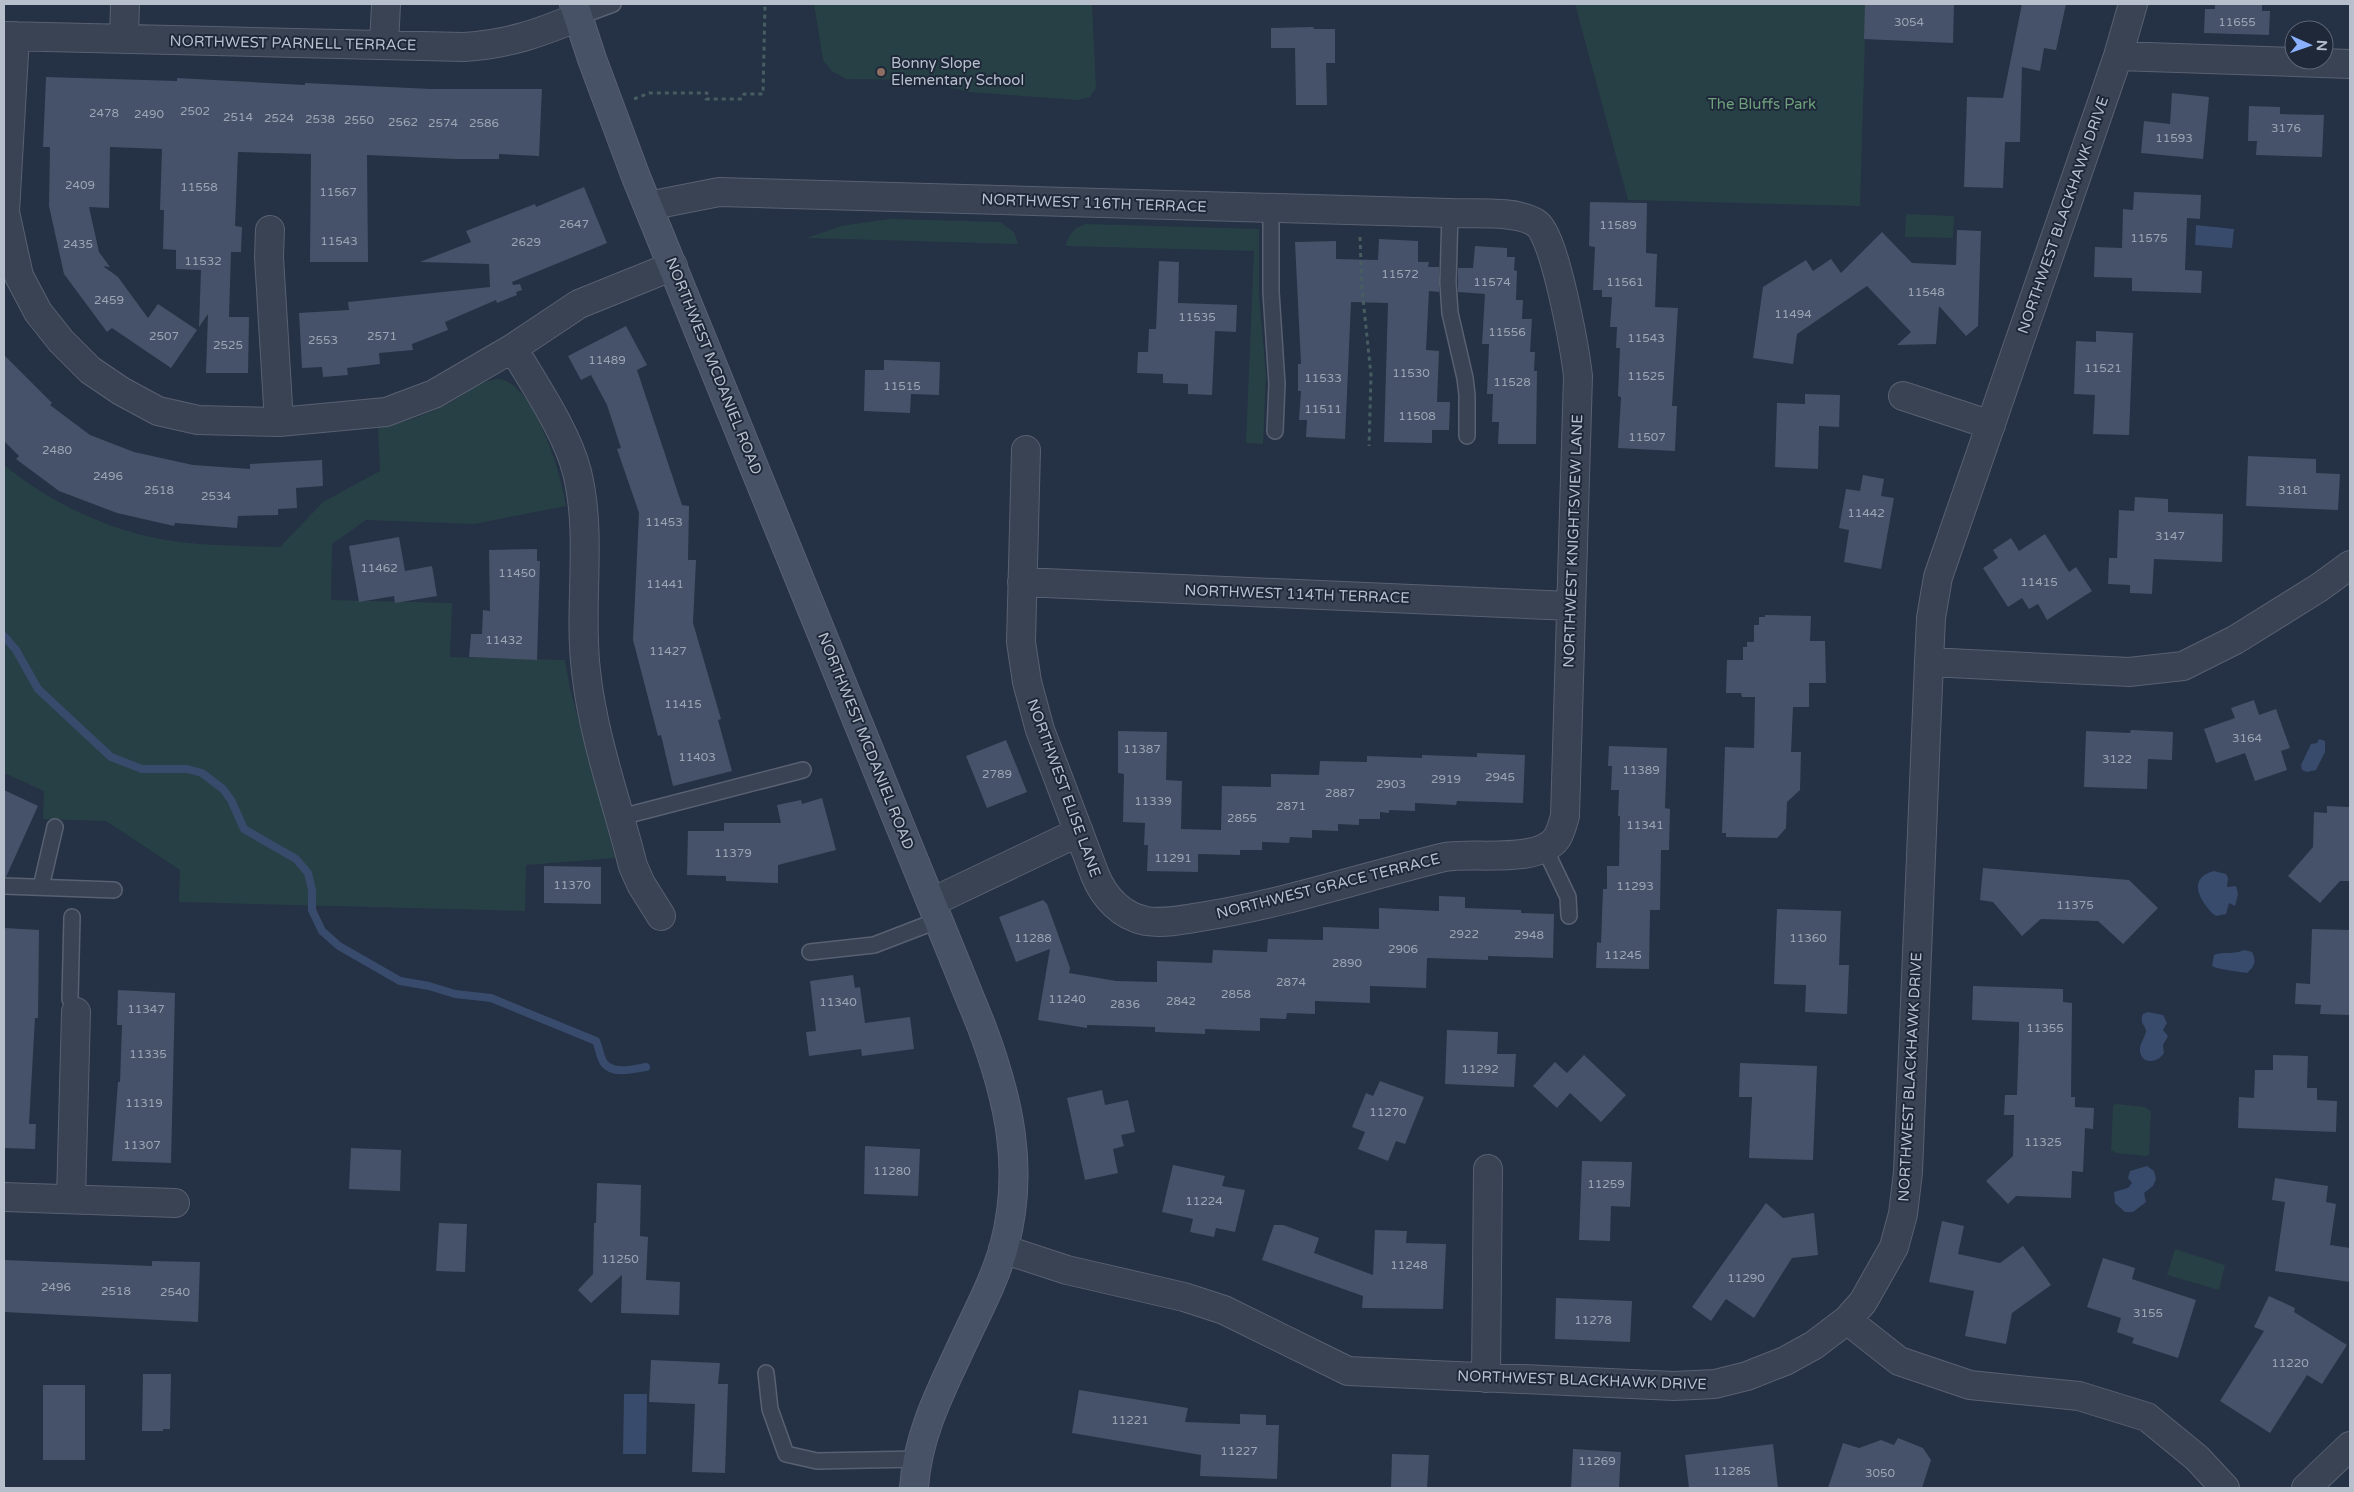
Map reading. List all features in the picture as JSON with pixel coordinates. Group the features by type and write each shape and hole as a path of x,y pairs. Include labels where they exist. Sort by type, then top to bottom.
{"street":[{"path":"124,38 125,4"},
{"path":"384,45 386,4"},
{"name":"NORTHWEST BLACKHAWK DRIVE","path":"1003,1249 1067,1270 1184,1297 1224,1310 1348,1371 1674,1386 1715,1384 1747,1376 1786,1361 1814,1345 1847,1320 1863,1302 1894,1247 1903,1214 1908,1172 1929,662 1932,612 1938,577 2118,56 2133,4"},
{"name":"NORTHWEST PARNELL TERRACE","path":"9,36 464,47 496,45 540,32 576,10"},
{"name":"NORTHWEST MCDANIEL ROAD","path":"576,10 648,206 996,1065 1012,1134 1015,1162 1013,1193 1003,1249 989,1287 928,1420 918,1459 914,1488"},
{"path":"9,36 5,204 12,246 23,283 38,312 61,341 90,370 121,391 158,411 198,420 280,422 386,412 434,394 513,348 579,304 673,266"},
{"path":"2118,56 2350,64"},
{"name":"NORTHWEST 116TH TERRACE","path":"648,206 719,192 1359,212 1450,213 1512,216 1527,218 1540,225"},
{"name":"NORTHWEST KNIGHTSVIEW LANE","path":"1540,225 1548,241 1564,299 1578,376 1564,816 1557,838 1542,849"},
{"path":"270,230 269,257 280,422"},
{"path":"513,348 565,440 577,470 583,502 582,602 586,673 602,748 633,866 661,916"},
{"path":"1903,396 1991,425"},
{"name":"NORTHWEST ELISE LANE","path":"1026,450 1021,642 1027,682 1040,730 1098,883 1107,897 1120,909"},
{"path":"1929,662 2129,672 2183,666 2235,640 2320,587 2350,564"},
{"name":"NORTHWEST 114TH TERRACE","path":"1022,582 1571,606"},
{"path":"935,911 1079,832"},
{"name":"NORTHWEST GRACE TERRACE","path":"1120,909 1145,920 1193,918 1234,912 1446,857 1468,854 1518,855 1542,849"},
{"path":"71,1200 76,1012"},
{"path":"1486,1378 1488,1169"},
{"path":"4,1197 175,1202"},
{"path":"1847,1320 1899,1361 1970,1385 2079,1396 2147,1417 2196,1458 2225,1488"},
{"path":"2306,1488 2350,1446"}],"lane":[{"path":"576,10 613,4"},
{"path":"1271,209 1271,292 1277,384 1275,431"},
{"path":"1450,213 1448,283 1450,313 1465,378 1467,436"},
{"path":"621,817 803,770"},
{"path":"41,887 55,827"},
{"path":"1542,849 1568,897 1569,916"},
{"path":"4,886 114,890"},
{"path":"810,952 874,945 935,911"},
{"path":"72,917 70,999 76,1012"},
{"path":"766,1373 770,1408 786,1454 817,1461 918,1459"}],"path":[{"path":"611,109 649,93 707,93 706,99 742,100 744,94 763,94 765,4"},
{"path":"1359,212 1362,290 1371,375 1369,446"}],"green space":[{"path":"814,4 1092,4 1096,88 1090,97 1078,100 969,92 920,80 846,79 832,71 823,60"},
{"name":"The Bluffs Park","path":"1575,4 1866,4 1860,206 1628,200"},
{"path":"1906,214 1954,216 1953,238 1905,237"},
{"path":"889,219 1000,222 1014,232 1018,244 807,238 841,226"},
{"path":"1086,224 1259,229 1259,295 1266,375 1263,444 1246,443 1254,251 1066,246 1068,238 1073,232"},
{"path":"499,379 512,384 524,396 535,413 559,474 566,506 474,524 366,520 332,544 331,600 452,603 450,657 565,660 570,688 615,858 526,865 525,911 179,902 180,870 106,821 43,819 44,791 4,773 4,465 24,480 65,505 109,525 132,532 180,542 280,547 323,502 380,471 378,428 429,413 452,402 485,382"},
{"path":"2113,1105 2145,1107 2151,1111 2149,1155 2116,1153 2111,1150"},
{"path":"2175,1249 2225,1265 2219,1290 2167,1275"}],"water":[{"path":"2196,225 2234,229 2232,248 2195,245"},
{"path":"2319,739 2325,741 2325,752 2316,770 2307,772 2302,770 2301,765 2311,744 2317,743"},
{"path":"2214,871 2226,874 2228,878 2227,887 2236,886 2238,894 2235,906 2229,903 2226,914 2216,916 2203,901 2198,889 2198,883 2201,878"},
{"path":"2244,950 2252,952 2254,959 2253,966 2247,973 2212,966 2214,955"},
{"path":"2148,1012 2163,1015 2167,1023 2163,1030 2168,1036 2163,1045 2164,1053 2158,1059 2150,1061 2141,1056 2140,1051 2146,1031 2142,1017 2143,1014"},
{"path":"2147,1166 2154,1171 2156,1179 2153,1186 2144,1193 2146,1202 2133,1212 2125,1212 2115,1203 2114,1192 2128,1188 2132,1183 2128,1178 2130,1171"},
{"path":"624,1394 647,1394 646,1454 623,1454"}],"building":[{"path":"1865,4 1954,4 1953,43 1864,39"},
{"path":"2022,4 2066,4 2056,50 2044,48 2040,71 2022,67 2020,142 2005,142 2003,188 1964,187 1967,97 2003,98"},
{"path":"2215,4 2262,4 2262,11 2270,11 2269,35 2204,33 2205,9 2215,9"},
{"path":"1313,27 1314,29 1335,29 1335,63 1326,63 1327,105 1296,105 1295,48 1271,48 1271,28"},
{"path":"46,77 177,81 177,78 431,89 542,89 539,156 499,154 499,159 456,159 367,155 368,262 310,262 311,154 238,152 235,226 242,227 241,252 231,252 229,317 249,317 248,373 206,373 208,314 199,327 201,270 176,269 176,250 163,249 164,210 160,210 162,149 110,147 109,208 89,207 99,252 110,267 103,266 118,277 148,318 158,304 197,330 171,368 112,328 107,332 64,274 49,206 50,147 43,147"},
{"path":"2172,93 2209,97 2203,159 2141,153 2144,121 2170,124"},
{"path":"2249,106 2280,107 2280,114 2324,115 2322,157 2256,155 2257,141 2248,141"},
{"path":"584,187 607,243 512,282 513,285 520,284 522,290 516,292 517,295 497,303 496,300 445,322 448,330 412,344 413,350 379,353 380,364 347,368 348,375 323,377 322,367 302,368 299,313 349,310 348,302 490,287 489,264 420,262 471,242 466,231 535,204 536,207"},
{"path":"2134,192 2201,195 2200,219 2187,218 2185,270 2202,271 2201,293 2132,291 2132,278 2094,277 2095,247 2122,248 2123,209 2133,210"},
{"path":"1590,202 1647,203 1646,253 1657,254 1655,307 1678,308 1672,406 1677,406 1675,451 1618,448 1621,397 1618,396 1620,348 1616,348 1617,327 1610,327 1612,297 1602,297 1602,290 1593,290 1595,247 1589,246"},
{"path":"1957,230 1981,231 1978,326 1966,336 1939,306 1936,344 1897,345 1911,332 1867,286 1797,334 1793,364 1753,358 1763,287 1806,260 1813,271 1831,259 1841,273 1882,232 1912,263 1956,265"},
{"path":"1379,239 1418,241 1418,262 1429,262 1428,267 1439,267 1439,292 1429,291 1426,350 1439,351 1437,402 1450,402 1449,430 1432,430 1432,443 1384,442 1388,303 1351,302 1345,439 1306,437 1307,420 1299,420 1301,391 1298,391 1298,364 1301,364 1295,242 1336,241 1336,259 1378,260"},
{"path":"1475,246 1507,248 1507,257 1515,257 1514,270 1517,271 1516,300 1523,300 1522,319 1532,319 1530,352 1535,352 1534,371 1537,371 1536,444 1498,444 1499,422 1492,422 1493,394 1487,394 1489,344 1482,344 1485,294 1458,292 1458,268 1473,268"},
{"path":"1159,261 1179,262 1178,303 1237,305 1236,332 1215,331 1212,395 1188,394 1188,384 1163,383 1163,374 1137,373 1138,352 1148,352 1149,329 1156,329"},
{"path":"626,326 647,365 637,370 682,505 689,506 688,560 696,560 693,623 721,719 718,720 732,771 673,786 661,735 658,736 633,640 639,513 617,449 621,448 607,405 591,375 581,380 568,356"},
{"path":"2096,331 2133,333 2129,435 2093,434 2095,395 2074,394 2076,341 2096,342"},
{"path":"4,355 52,403 50,405 90,435 134,452 193,465 250,469 250,464 322,460 323,486 296,488 297,508 278,509 278,515 238,516 237,528 175,523 174,526 117,513 59,491 16,459 19,456 4,441"},
{"path":"884,360 940,362 939,395 911,394 910,413 864,411 865,370 884,370"},
{"path":"1805,394 1840,395 1839,427 1819,426 1818,469 1775,467 1777,403 1805,404"},
{"path":"2248,456 2316,459 2316,473 2340,474 2338,510 2246,506"},
{"path":"1863,475 1884,479 1881,496 1894,498 1881,569 1844,562 1849,530 1839,528 1846,489 1860,491"},
{"path":"2135,497 2168,499 2168,512 2223,514 2222,562 2154,559 2152,594 2130,593 2130,585 2108,584 2109,558 2117,558 2119,510 2134,511"},
{"path":"2045,534 2069,572 2076,567 2092,591 2047,620 2038,604 2029,609 2022,598 2008,607 1983,568 1998,558 1993,550 2011,538 2019,551"},
{"path":"399,537 405,571 432,566 437,596 395,603 394,596 359,602 349,546"},
{"path":"537,549 537,561 540,561 537,660 469,657 471,634 482,634 483,610 490,611 489,550"},
{"path":"1765,615 1811,616 1810,641 1825,641 1826,683 1809,683 1809,707 1793,707 1791,752 1801,752 1800,790 1787,802 1786,828 1777,838 1726,837 1726,833 1722,833 1725,747 1754,748 1755,697 1742,697 1741,693 1726,693 1727,660 1743,660 1743,647 1747,647 1747,642 1754,642 1754,625 1759,625 1759,617 1765,617"},
{"path":"2254,700 2259,715 2276,709 2290,748 2281,751 2287,770 2255,781 2245,753 2216,763 2204,729 2235,718 2231,708"},
{"path":"2131,730 2173,732 2172,760 2148,759 2147,789 2084,787 2086,731 2130,733"},
{"path":"1118,731 1167,732 1166,780 1182,781 1181,829 1221,830 1222,786 1271,787 1271,774 1319,775 1320,761 1367,762 1367,756 1422,758 1422,755 1477,757 1477,753 1525,755 1523,803 1457,801 1456,805 1415,803 1415,811 1389,810 1389,813 1380,812 1380,819 1359,819 1359,825 1338,824 1338,831 1312,830 1312,838 1290,837 1289,843 1262,842 1262,850 1240,850 1240,855 1198,854 1198,872 1147,871 1148,845 1144,845 1145,823 1123,822 1124,774 1118,773"},
{"path":"1006,740 1027,792 987,808 966,756"},
{"path":"1609,746 1667,748 1665,808 1670,809 1669,850 1661,850 1660,910 1650,910 1649,969 1596,968 1597,942 1601,943 1603,889 1607,889 1607,866 1619,866 1619,790 1611,790 1612,766 1608,766"},
{"path":"4,790 38,806 6,877 4,877"},
{"path":"822,798 836,850 778,865 778,883 726,881 726,876 687,875 688,831 724,831 724,823 781,823 777,805 801,800 802,804"},
{"path":"2327,806 2350,807 2350,881 2340,881 2320,903 2288,876 2313,847 2314,812 2327,813"},
{"path":"544,866 601,867 601,904 544,903"},
{"path":"1983,868 2129,880 2158,908 2123,944 2098,921 2041,919 2022,936 1993,902 1980,900"},
{"path":"1439,896 1465,897 1465,908 1521,910 1521,913 1554,914 1553,958 1488,956 1488,960 1427,958 1426,988 1370,986 1370,1003 1315,1001 1315,1014 1287,1013 1286,1019 1260,1018 1260,1031 1205,1029 1205,1034 1155,1032 1155,1027 1087,1025 1087,1028 1038,1020 1050,949 1016,962 999,917 1043,900 1047,904 1054,923 1070,968 1069,973 1116,981 1157,982 1157,961 1212,963 1213,950 1267,952 1268,939 1323,940 1323,927 1379,929 1379,908 1439,911"},
{"path":"1777,909 1841,911 1839,965 1849,965 1847,1014 1805,1012 1806,985 1774,984"},
{"path":"4,928 39,930 38,1018 35,1018 29,1124 36,1124 35,1149 4,1148"},
{"path":"2312,929 2350,930 2350,1015 2320,1014 2321,1005 2295,1004 2296,983 2310,984"},
{"path":"853,975 855,988 860,987 865,1023 910,1017 914,1049 862,1056 861,1049 809,1056 806,1032 816,1031 810,981"},
{"path":"1973,986 2063,989 2063,1002 2072,1003 2071,1097 2075,1097 2075,1107 2094,1108 2093,1129 2085,1128 2083,1172 2072,1171 2071,1198 2016,1196 2008,1204 1986,1181 2013,1156 2014,1115 2004,1115 2005,1095 2017,1095 2019,1022 1972,1020"},
{"path":"118,990 175,993 171,1163 112,1161 118,1082 120,1082 122,1025 117,1025"},
{"path":"1447,1030 1498,1032 1497,1054 1516,1054 1514,1087 1445,1084"},
{"path":"1584,1055 1626,1095 1601,1122 1570,1093 1557,1108 1533,1086 1555,1062 1567,1073"},
{"path":"2273,1055 2308,1056 2307,1088 2317,1088 2317,1100 2337,1101 2336,1132 2238,1128 2239,1097 2254,1098 2255,1070 2273,1070"},
{"path":"1740,1063 1817,1066 1813,1160 1749,1158 1752,1097 1739,1097"},
{"path":"1380,1081 1424,1097 1405,1144 1396,1141 1388,1161 1358,1149 1365,1132 1352,1127 1366,1093 1373,1096"},
{"path":"1102,1090 1105,1105 1128,1100 1135,1132 1121,1135 1124,1146 1113,1149 1118,1173 1085,1180 1067,1098"},
{"path":"865,1146 920,1149 918,1196 864,1194"},
{"path":"351,1148 401,1150 400,1191 349,1189"},
{"path":"1582,1161 1632,1162 1630,1207 1611,1206 1610,1241 1579,1240"},
{"path":"1173,1165 1225,1176 1222,1186 1245,1190 1235,1232 1216,1228 1214,1237 1190,1232 1193,1219 1162,1212"},
{"path":"2275,1178 2328,1186 2326,1202 2336,1204 2330,1245 2350,1248 2350,1282 2275,1271 2285,1202 2272,1200"},
{"path":"597,1183 641,1185 640,1236 648,1237 646,1280 680,1282 679,1315 621,1313 622,1275 591,1303 578,1290 593,1274"},
{"path":"1766,1203 1783,1218 1814,1213 1818,1255 1792,1258 1754,1318 1726,1299 1711,1321 1692,1307"},
{"path":"1942,1221 1964,1226 1958,1254 2000,1263 2023,1246 2051,1285 2012,1313 2006,1344 1965,1336 1974,1291 1929,1282"},
{"path":"439,1223 467,1224 465,1272 436,1271"},
{"path":"1274,1225 1283,1225 1319,1238 1314,1253 1373,1275 1375,1230 1407,1231 1406,1243 1446,1244 1443,1309 1362,1308 1363,1296 1262,1260"},
{"path":"2103,1258 2135,1268 2132,1279 2196,1300 2178,1358 2132,1343 2134,1338 2117,1332 2121,1318 2087,1307"},
{"path":"4,1260 152,1266 152,1261 200,1262 198,1322 4,1312"},
{"path":"2269,1296 2295,1308 2294,1312 2347,1345 2322,1384 2307,1375 2270,1433 2220,1401 2264,1331 2254,1327"},
{"path":"1556,1298 1632,1301 1630,1342 1555,1339"},
{"path":"651,1360 720,1363 718,1384 728,1384 725,1473 692,1472 695,1404 649,1402"},
{"path":"143,1374 171,1374 170,1429 142,1431"},
{"path":"43,1385 85,1385 85,1460 43,1460"},
{"path":"1079,1390 1188,1408 1185,1422 1240,1424 1240,1414 1266,1415 1266,1425 1279,1425 1277,1479 1200,1476 1201,1455 1072,1433"},
{"path":"1898,1438 1923,1448 1931,1460 1922,1488 1828,1488 1843,1443 1859,1448 1881,1440 1894,1445"},
{"path":"1773,1444 1778,1488 1689,1488 1685,1455"},
{"path":"1573,1449 1621,1452 1619,1488 1571,1488"},
{"path":"1392,1454 1429,1455 1427,1488 1391,1488"}],"waterway":[{"path":"4,636 16,650 38,689 111,757 142,769 187,769 202,773 223,789 231,800 244,829 296,859 308,873 312,890 312,910 322,931 339,946 400,981 429,986 455,994 491,998 596,1041 604,1063 613,1069 630,1070 646,1067"}],"place":[{"name":"Bonny Slope Elementary School","path":"881,72"}]}
